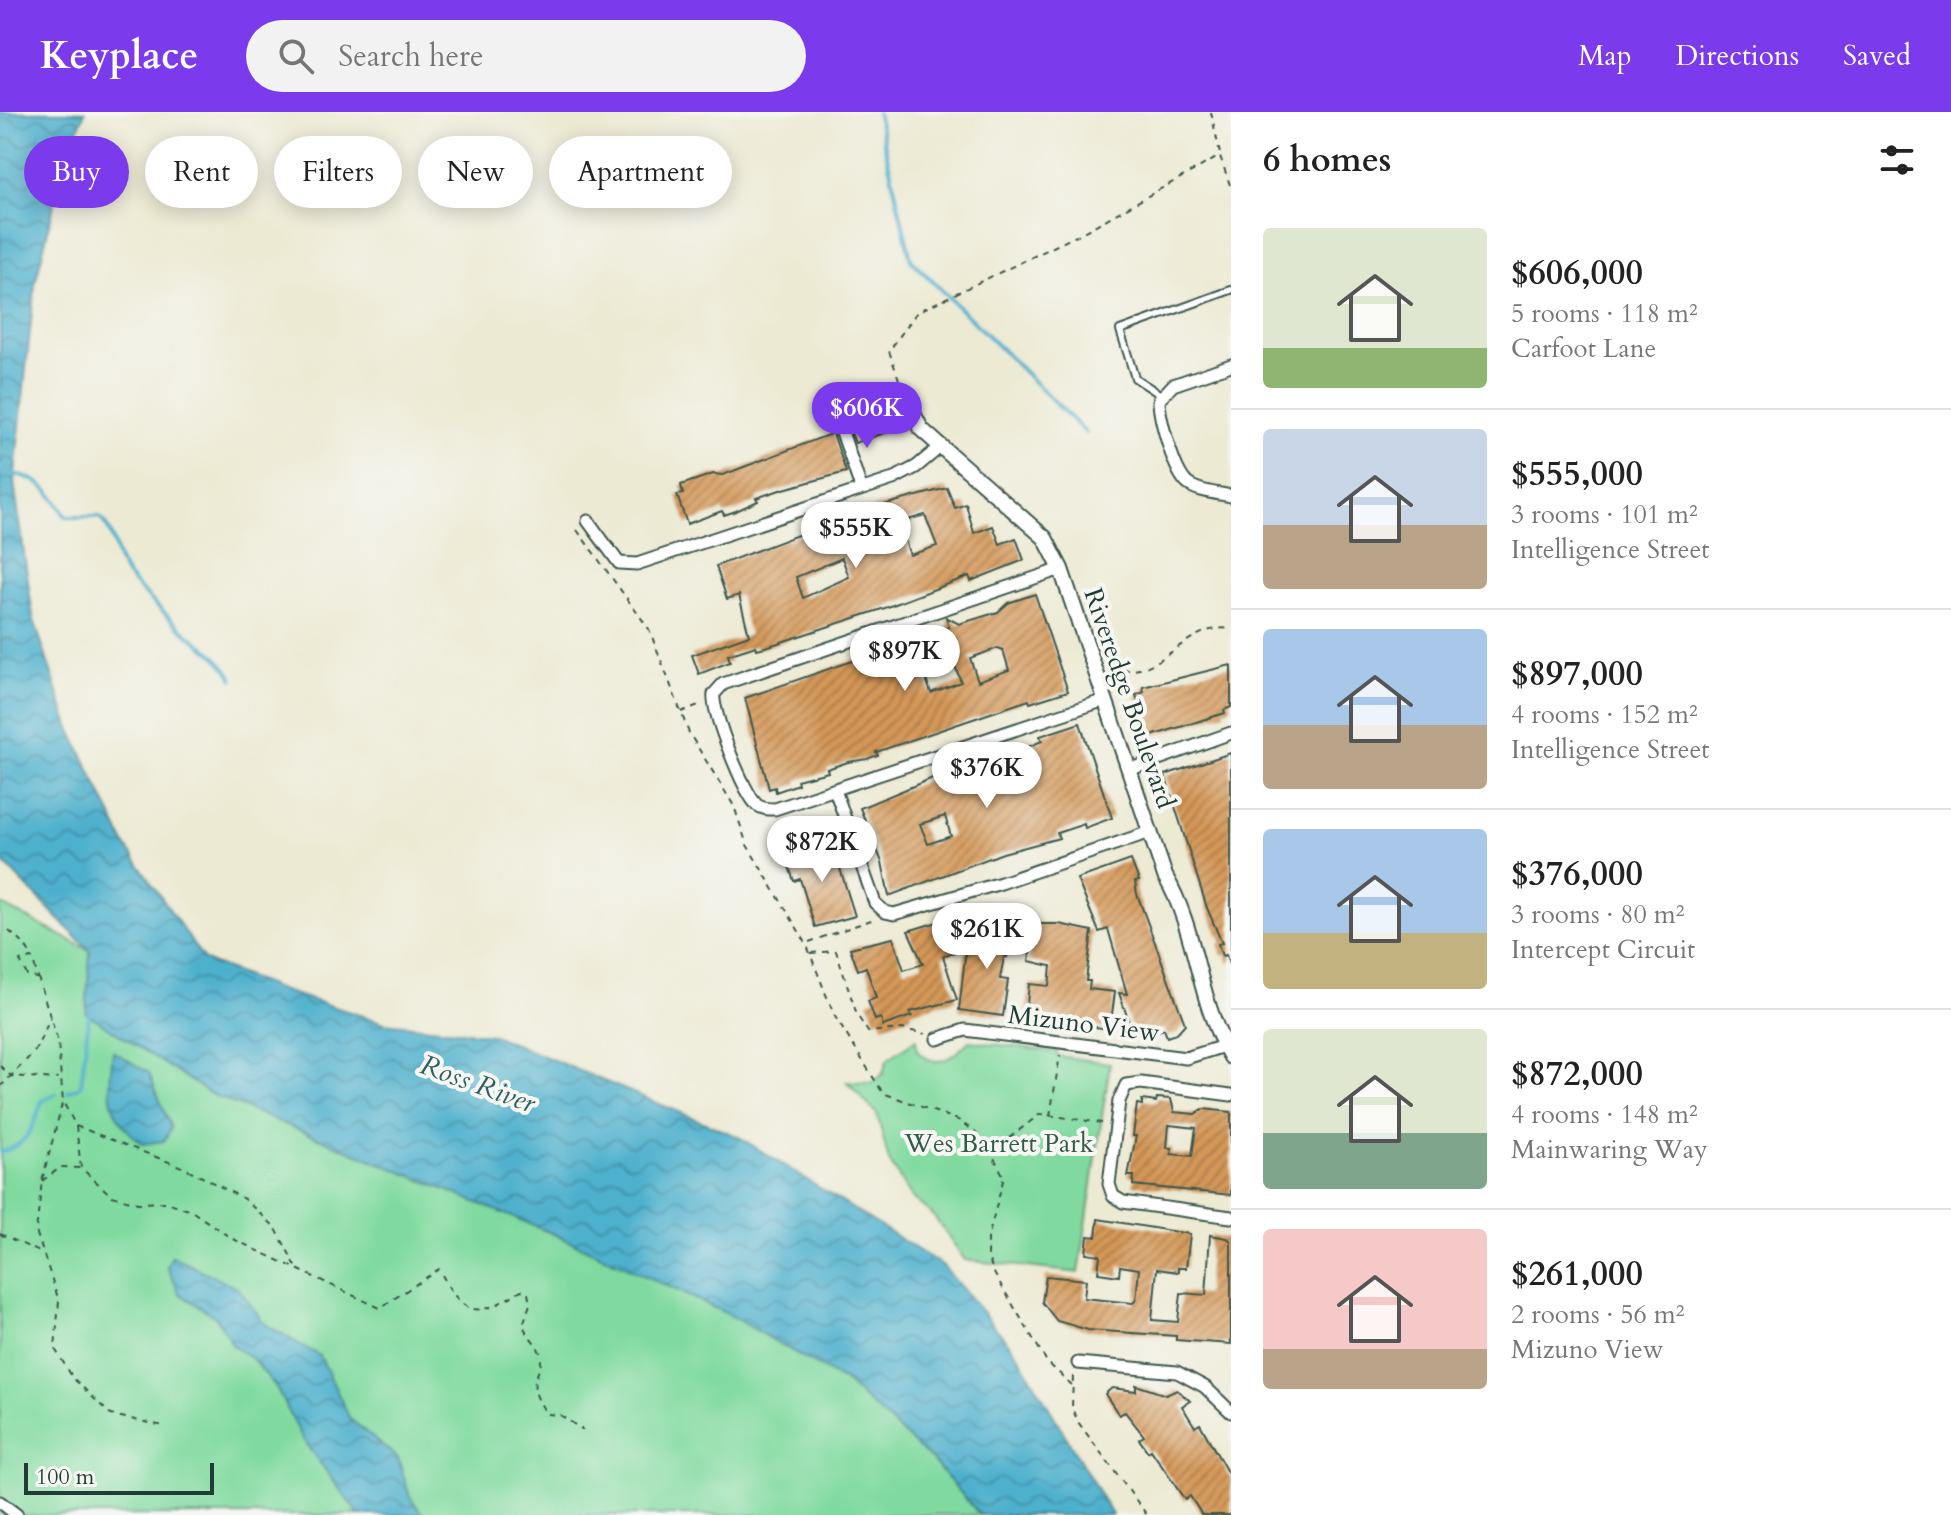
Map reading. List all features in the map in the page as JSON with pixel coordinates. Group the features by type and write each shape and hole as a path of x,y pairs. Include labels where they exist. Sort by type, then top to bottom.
{"street":[{"path":"1231,365 1173,385 1161,395 1159,413 1184,480 1199,489 1231,496"},
{"name":"Riveredge Boulevard","path":"908,403 921,429 1045,538 1061,569 1165,876 1181,904 1197,972 1228,1052"},
{"path":"839,423 861,488"},
{"path":"588,521 619,563 637,564 906,474 940,447"},
{"path":"1061,569 723,684 713,698 757,805 775,809 1105,700"},
{"path":"1131,769 1231,733"},
{"path":"835,790 875,903 885,912 894,914 1001,883 1150,832"},
{"name":"Mizuno View","path":"937,1039 965,1030 1186,1058 1228,1052"},
{"path":"1231,1095 1141,1083 1126,1085 1119,1101 1109,1184 1113,1196 1134,1204 1231,1217"},
{"path":"1078,1363 1177,1372 1205,1387 1231,1412"},
{"path":"0,1502 17,1515"}],"lane":[{"path":"1161,395 1135,378 1120,330 1231,290"}],"path":[{"path":"1211,112 1220,156 1231,188"},
{"path":"908,403 889,351 917,312 1076,236 1220,156"},
{"path":"577,530 649,629 680,713 734,806 747,845 806,943 834,1015 873,1078 890,1099 958,1120 975,1132 991,1152 1004,1177 988,1238 988,1258 1047,1362 1072,1385"},
{"path":"1123,670 1142,669 1203,631 1218,627 1231,629"},
{"path":"680,713 713,698"},
{"path":"806,943 879,918 885,912"},
{"path":"9,931 24,944 32,958 51,1016 58,1042 63,1102 76,1126 81,1168"},
{"path":"810,953 836,951 857,1015 868,1032 903,1029 937,1039"},
{"path":"32,958 20,961 27,975 39,979"},
{"path":"0,1087 35,1051 51,1016"},
{"path":"1050,1116 1061,1042"},
{"path":"0,1066 11,1076 60,1079"},
{"path":"63,1102 42,1181 36,1231 59,1301 55,1349 73,1378 111,1415 164,1426"},
{"path":"991,1152 1040,1114 1106,1124"},
{"path":"76,1126 187,1169 244,1199 275,1227 299,1271"},
{"path":"42,1181 61,1167 81,1168 112,1196 138,1203 168,1202 193,1212 231,1238 380,1308 439,1269 453,1296 464,1308 476,1311 499,1305 521,1290 528,1293 530,1304 523,1325 540,1351 534,1380 535,1396 547,1414 560,1415 583,1430"},
{"path":"0,1234 43,1253"},
{"path":"1078,1363 1072,1385 1072,1408 1078,1422 1147,1515"}],"green space":[{"path":"0,904 91,951 87,1013 211,1094 554,1234 730,1315 847,1383 933,1461 980,1515 0,1515"},
{"name":"Wes Barrett Park","path":"916,1039 917,1051 938,1061 950,1057 969,1041 1057,1052 1057,1056 1110,1063 1079,1273 965,1260 933,1215 912,1198 889,1161 877,1114 847,1082 871,1083 883,1074 887,1060"}],"water":[{"name":"Ross River","path":"0,112 85,112 76,136 24,136 24,208 53,208 35,284 14,482 33,617 69,726 125,844 204,960 280,990 385,1023 493,1035 739,1137 943,1266 1017,1353 1112,1515 980,1515 933,1461 847,1383 730,1315 554,1234 211,1094 86,1013 90,951 0,859"},
{"path":"113,1051 149,1073 171,1128 164,1141 142,1144 116,1113 110,1092"},
{"path":"172,1256 239,1289 265,1324 320,1356 350,1419 398,1458 410,1497 424,1515 359,1515 305,1443 276,1387 252,1358 234,1347 216,1317 180,1294 167,1267"}],"building":[{"path":"889,417 893,430 855,443 850,430"},
{"path":"833,433 846,472 780,490 756,498 758,501 736,511 724,515 722,511 687,524 677,495 683,494 681,485 713,474 723,475"},
{"path":"947,488 955,508 966,504 974,533 993,526 1000,544 1016,538 1024,560 971,581 969,576 885,608 769,646 757,649 756,646 728,655 730,662 699,674 692,655 749,635 739,595 727,599 716,566 861,511","holes":["925,515 937,546 910,555 902,532 908,530 905,521","842,558 849,577 803,598 796,577"]},
{"path":"1035,594 1068,691 1030,703 1029,700 876,752 878,755 827,769 828,772 797,780 798,784 776,792 775,787 769,789 745,698 949,627 946,617 959,624 998,612 1008,603","holes":["998,648 1003,650 1009,670 978,681 970,658","954,663 961,682 931,693 924,673"]},
{"path":"1231,665 1231,707 1224,710 1225,713 1145,738 1136,695 1144,692 1143,687"},
{"path":"1080,723 1112,818 1085,828 1084,824 1057,833 1059,838 1003,853 889,896 882,862 860,808 940,775 1016,752 1042,741 1040,736","holes":["945,816 951,836 928,844 920,824"]},
{"path":"1231,753 1229,964 1226,955 1222,956 1218,944 1222,943 1207,908 1165,775"},
{"path":"831,840 855,916 815,927 800,879 794,881 786,858"},
{"path":"1131,860 1139,881 1135,882 1137,894 1185,1024 1176,1034 1167,1037 1164,1029 1144,1035 1133,1033 1119,993 1127,994 1108,929 1099,932 1077,879"},
{"path":"964,914 965,917 1012,921 1011,924 1059,924 1092,931 1086,981 1090,981 1089,989 1115,992 1110,1029 1030,1019 1031,1015 1026,1014 1029,984 1049,986 1051,966 1029,961 1030,953 1008,951 1007,957 1004,957 1000,979 1008,980 1003,1016 959,1010 966,948 943,956 957,1000 910,1012 912,1016 883,1026 881,1018 875,1020 868,1001 876,998 866,967 858,970 850,948 893,938 904,970 923,964 908,931"},
{"path":"1157,1098 1171,1099 1174,1112 1195,1114 1203,1109 1231,1112 1231,1195 1133,1185 1134,1176 1128,1176 1136,1136 1133,1136 1137,1104 1142,1105 1142,1100 1156,1102","holes":["1169,1125 1196,1128 1192,1156 1171,1154 1172,1148 1167,1148"]},
{"path":"1098,1219 1190,1234 1186,1268 1178,1268 1178,1272 1157,1269 1152,1320 1178,1322 1181,1293 1206,1295 1210,1235 1231,1241 1231,1344 1176,1340 1176,1336 1088,1330 1057,1321 1042,1302 1046,1276 1086,1280 1084,1298 1133,1303 1136,1300 1139,1269 1120,1266 1119,1276 1098,1273 1100,1255 1086,1253 1088,1236 1096,1237"},
{"path":"1136,1385 1166,1395 1177,1390 1190,1401 1182,1406 1195,1427 1200,1424 1231,1479 1231,1515 1202,1515 1190,1496 1185,1500 1151,1450 1148,1452 1139,1439 1144,1436 1125,1412 1119,1415 1105,1394 1112,1388 1136,1391"}],"waterway":[{"path":"877,112 911,260 1086,433"},
{"path":"13,474 39,483 66,517 99,517 109,530 119,561 128,576 167,616 216,657 233,679"},
{"path":"68,1092 81,1086 89,1015"},
{"path":"0,1152 24,1140 42,1101 56,1094"}]}
